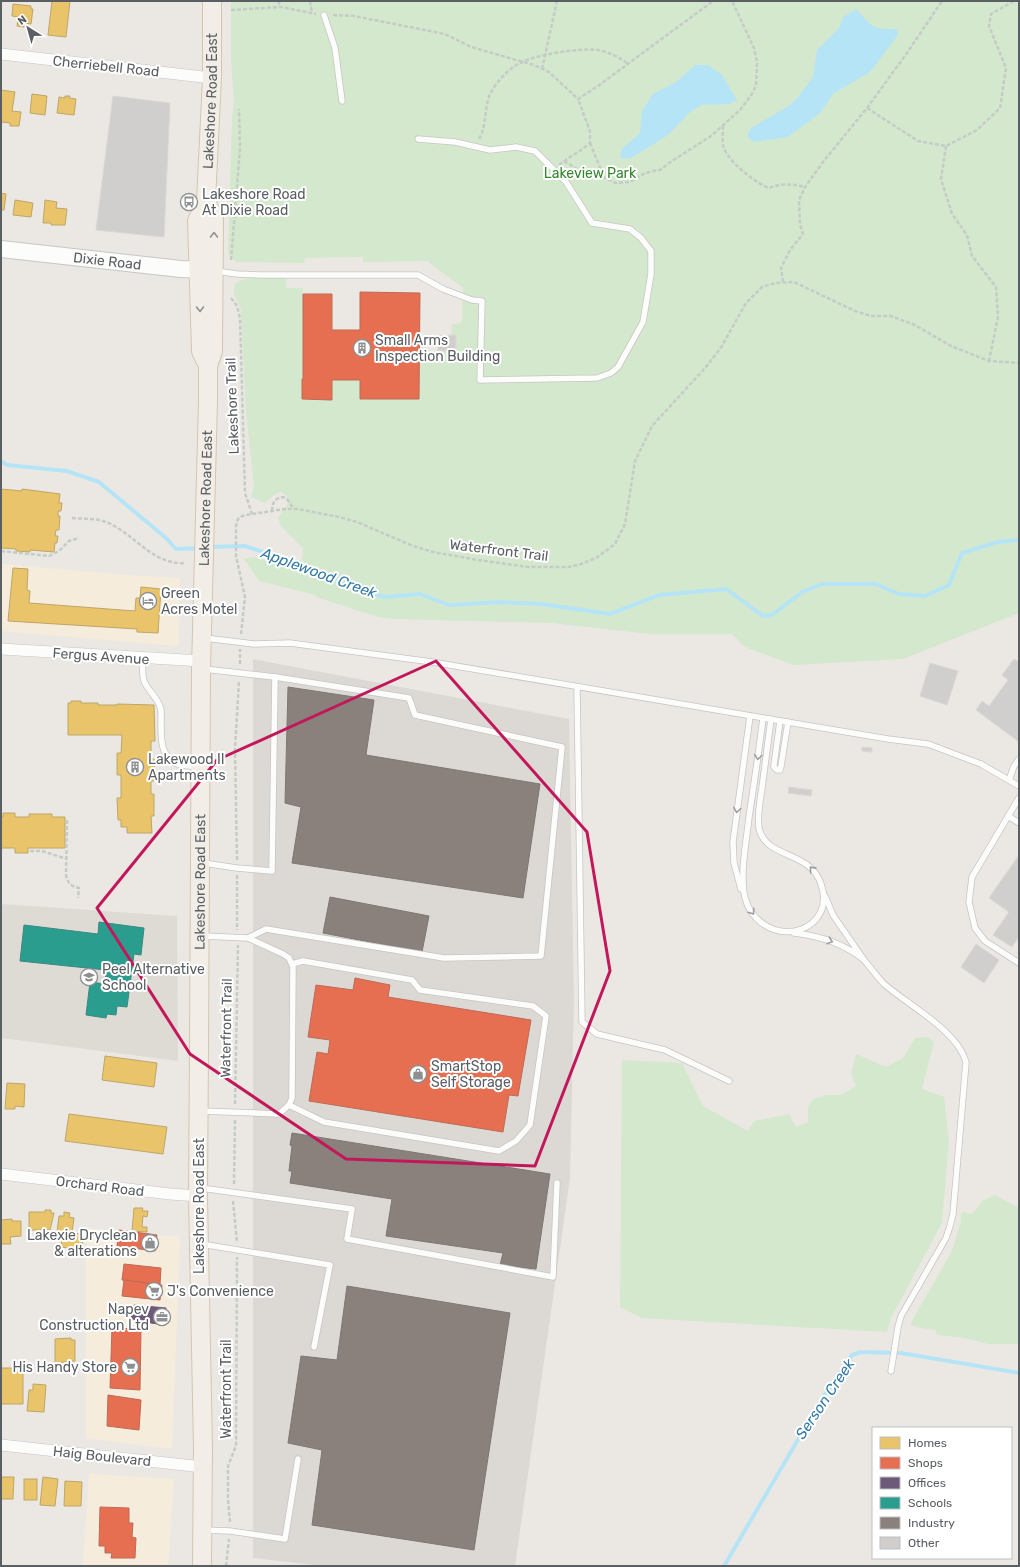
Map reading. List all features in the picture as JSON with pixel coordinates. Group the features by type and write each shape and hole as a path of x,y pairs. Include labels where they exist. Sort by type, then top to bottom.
{"main road":[{"name":"Lakeshore Road East","path":"202,1566 198,1192 200,767 208,366 213,351 206,270 214,219 206,201 212,78 212,1"},
{"name":"Dixie Road","path":"1,249 206,270"}],"street":[{"name":"Cherriebell Road","path":"1,54 212,78"},
{"name":"Fergus Avenue","path":"1,649 142,658 201,665"},
{"name":"Orchard Road","path":"1,1174 170,1194 198,1192"},
{"name":"Haig Boulevard","path":"1,1445 202,1467"}],"lane":[{"path":"324,15 335,48 342,101"},
{"path":"206,270 260,275 418,275 443,289 472,300 482,301 480,380 597,378 611,373 618,367 643,322 651,274 651,251 641,238 630,229 592,223 566,182 554,168 535,151 516,147 490,150 455,142 418,139"},
{"path":"202,638 240,643 290,643 432,662 577,688 888,739 928,744 981,764 1019,786"},
{"path":"142,658 143,678 160,704 162,710 163,751 169,759 175,763 200,767"},
{"path":"201,665 239,673 275,677 410,698 414,716 562,747 541,956 444,958 266,929 248,938"},
{"path":"200,863 272,871 275,677"},
{"path":"577,688 582,1022 597,1034 665,1050 729,1081"},
{"path":"750,716 733,842 734,863 739,882 750,910 764,925 778,930 820,937 841,945 857,954 864,960"},
{"path":"745,899 743,882 745,852 763,718"},
{"path":"771,719 759,812 760,831 764,839 772,847 798,858 812,868 820,880 833,915 864,960 884,983 944,1030 963,1052 966,1062 954,1206 950,1226 946,1238 901,1316 897,1331 891,1370"},
{"path":"780,721 774,765 777,770 780,770 781,766 788,722"},
{"path":"1009,780 1014,766 1019,758"},
{"path":"1019,798 972,877 970,902 975,928 985,941 1019,963"},
{"path":"1008,816 1019,824"},
{"path":"792,933 806,927 816,919 823,904 824,894"},
{"path":"199,1111 279,1114 289,1105 292,1098 292,964 289,958 248,938 200,936"},
{"path":"289,1105 324,1122 499,1151 516,1141 530,1125 546,1016 533,1006 420,990 412,980 303,960 292,964"},
{"path":"198,1192 352,1209 347,1239 553,1277 557,1182"},
{"path":"199,1243 330,1265 314,1347"},
{"path":"202,1530 230,1531 285,1539 298,1459"}],"path":[{"path":"278,1 281,7"},
{"path":"310,1 312,13"},
{"path":"542,69 557,1"},
{"path":"578,99 713,1"},
{"path":"564,161 577,169 592,172 616,183 630,182 641,175 660,170 711,136 723,126 747,103 752,94 756,80 757,62 754,48 732,1"},
{"path":"783,282 781,268 790,250 803,234 800,225 799,200 805,187 823,162 867,108 942,1"},
{"path":"867,108 918,141 946,146 977,130 1000,108 1006,68 989,26 991,14 1014,1"},
{"path":"231,10 281,7 324,15 354,16 444,34 471,47 522,62 549,72 578,99 590,131 590,143 605,178"},
{"path":"475,146 485,124 486,108 490,95 504,74 522,62 545,55 598,50 618,56 628,64"},
{"path":"231,260 240,149 239,109"},
{"path":"723,126 723,146 742,171 753,178 759,185 769,188 779,184 805,187"},
{"path":"554,168 590,143"},
{"path":"946,146 941,179 952,214 968,235 972,256 996,287 998,317 990,361"},
{"name":"Waterfront Trail","path":"237,854 235,749 241,626 245,597 236,556 236,526 238,519 242,516 294,509 339,517 364,525 413,546 433,552 528,567 569,567 596,558 615,544 625,524 634,460 652,426 706,367 722,346 746,303 762,287 775,283 794,282 855,311 871,316 891,316 914,325 951,346 990,361 1019,363"},
{"name":"Lakeshore Trail","path":"231,298 237,306 240,318 245,492 252,514"},
{"path":"272,511 272,505 275,500 283,497 287,499 294,509"},
{"path":"72,518 104,521 118,528 149,553 167,561 186,563"},
{"path":"1,551 49,556 58,551 69,541 79,538"},
{"path":"67,820 68,882 71,886 79,888 78,898"},
{"path":"30,851 42,852 67,859"},
{"path":"237,883 237,923"},
{"name":"Waterfront Trail","path":"235,1104 238,951"},
{"path":"234,1183 235,1119"},
{"path":"233,1200 237,1242"},
{"name":"Waterfront Trail","path":"230,1520 228,1500 228,1466 236,1446 237,1257"},
{"path":"226,1566 229,1545"}],"highlighted area":[{"path":"436,661 587,832 610,971 535,1166 346,1159 190,1054 97,908 217,760"}],"shaded area":[{"path":"2,564 124,575 180,578 178,646 1,631"},
{"path":"253,659 569,719 574,1000 570,1178 515,1566 322,1566 253,1558"},
{"name":"Peel Alternative School","path":"1,904 177,916 178,1061 1,1038"},
{"path":"86,1228 180,1237 172,1449 86,1438"},
{"path":"89,1474 174,1479 168,1566 83,1566"}],"green space":[{"name":"Lakeview Park","path":"231,1 1019,1 1019,613 903,659 793,665 745,647 732,634 649,634 552,623 394,619 378,617 316,597 315,595 259,581 244,559 254,557 301,570 303,548 281,526 278,518 290,500 282,492 275,494 265,503 251,497 254,485 246,414 241,311 234,291 236,283 249,278 257,277 287,278 286,288 303,288 302,399 331,400 332,380 360,380 360,399 419,399 420,351 456,351 456,336 451,336 452,325 462,322 463,288 427,261 363,262 363,257 305,258 304,263 236,262 228,254 232,119 234,101 231,62"},
{"path":"927,1037 934,1042 922,1089 944,1097 949,1140 942,1223 891,1318 887,1332 641,1318 620,1307 622,1060 682,1063 703,1106 748,1131 754,1121 789,1114 796,1127 808,1122 808,1108 813,1099 827,1095 841,1095 856,1086 851,1074 856,1054 886,1067 903,1058 915,1038"},
{"path":"995,1195 1019,1208 1019,1344 988,1344 965,1338 937,1335 935,1330 916,1327 910,1324 952,1251 961,1221 961,1214 964,1211 969,1214 974,1212 982,1201"}],"water":[{"path":"856,9 870,24 878,28 897,29 898,35 870,72 834,93 820,113 788,137 754,142 747,136 750,129 790,105 798,97 813,77 817,50 839,28 843,17"},
{"path":"695,65 708,65 722,75 737,100 729,104 701,105 689,113 668,135 631,158 620,159 621,150 640,133 642,111 653,94 676,82"}],"building: Homes":[{"path":"52,1 70,1 66,37 48,35"},
{"path":"13,4 31,6 31,9 33,9 31,24 24,23 24,27 17,26 18,17 12,16"},
{"path":"1,90 15,92 12,111 21,112 19,126 10,126 10,123 1,122"},
{"path":"32,94 47,96 45,115 30,113"},
{"path":"65,96 70,96 69,98 76,99 74,115 57,113 59,97 65,98"},
{"path":"1,193 6,194 4,210 1,210"},
{"path":"15,200 33,203 31,217 13,215"},
{"path":"45,200 57,202 56,208 67,209 65,225 51,225 51,223 43,223"},
{"path":"1,489 22,491 22,489 60,494 59,503 62,503 61,511 58,511 58,516 60,516 59,530 56,530 55,536 58,536 57,543 55,543 54,552 30,550 30,552 16,551 16,549 1,548"},
{"name":"Green Acres Motel","path":"13,568 28,569 27,590 30,591 29,603 135,611 136,598 140,598 141,587 161,589 158,633 137,632 137,629 8,621"},
{"name":"Lakewood II Apartments","path":"71,701 81,701 81,703 98,703 98,705 154,705 155,741 151,741 151,759 154,759 154,781 151,781 151,794 154,794 154,816 151,816 152,833 127,833 127,827 121,827 121,820 118,820 117,798 121,798 121,775 117,775 117,753 121,753 122,735 68,735 68,703 71,703"},
{"path":"3,813 15,813 15,817 29,817 29,814 52,814 52,817 65,817 65,848 28,848 28,853 15,853 15,848 1,848 1,817 3,817"},
{"path":"105,1056 157,1063 154,1087 102,1080"},
{"path":"7,1083 25,1084 24,1107 15,1106 15,1109 5,1109"},
{"path":"69,1114 167,1127 163,1154 65,1141"},
{"path":"134,1208 143,1208 142,1211 148,1211 147,1217 143,1216 142,1227 147,1227 147,1232 132,1231"},
{"path":"45,1210 51,1210 51,1213 54,1213 50,1230 29,1230 29,1212 45,1212"},
{"path":"64,1212 70,1213 69,1217 74,1218 72,1233 83,1234 82,1250 61,1247 62,1234 57,1233 59,1216 64,1216"},
{"path":"12,1219 12,1221 21,1221 21,1236 10,1237 11,1244 1,1244 1,1220"},
{"path":"71,1338 71,1340 75,1340 75,1361 55,1363 55,1339"},
{"path":"1,1368 12,1368 12,1372 23,1372 23,1404 1,1404"},
{"path":"33,1384 46,1385 44,1412 27,1411 29,1390 33,1390"},
{"path":"1,1477 14,1477 13,1499 1,1499"},
{"path":"43,1477 58,1479 55,1506 40,1505"},
{"path":"24,1479 37,1479 37,1500 24,1500"},
{"path":"65,1481 82,1482 81,1506 64,1506"}],"building: Shops":[{"name":"Small Arms Inspection Building","path":"360,292 420,293 419,399 360,399 360,380 332,380 332,400 302,399 303,294 332,294 332,330 360,330"},
{"name":"SmartStop Self Storage","path":"355,978 390,985 388,997 531,1020 518,1096 509,1095 503,1132 309,1101 317,1052 328,1054 330,1040 308,1037 316,985 353,990"},
{"path":"119,1230 157,1235 155,1251 117,1246"},
{"path":"124,1264 161,1268 160,1285 122,1280"},
{"path":"124,1280 162,1285 160,1300 122,1296"},
{"path":"112,1327 141,1330 140,1390 110,1388"},
{"path":"108,1395 141,1400 139,1430 107,1426"},
{"path":"100,1507 129,1508 129,1523 133,1523 132,1537 136,1538 135,1558 111,1558 112,1553 105,1553 105,1546 99,1546"}],"building: Offices":[{"path":"134,1305 166,1308 165,1325 131,1319"}],"building: Schools":[{"path":"99,922 144,928 141,955 134,954 127,1007 117,1006 116,1015 107,1014 106,1018 86,1015 90,982 105,984 106,970 20,961 24,925 98,934"}],"building: Industry":[{"path":"288,687 374,700 366,755 540,784 523,898 292,863 301,807 285,803"},
{"path":"330,897 429,916 422,952 323,933"},
{"path":"292,1133 550,1174 536,1269 500,1265 503,1253 386,1236 392,1199 290,1183 292,1171 289,1171 292,1146 290,1145"},
{"path":"347,1286 510,1313 474,1550 312,1525 322,1450 288,1443 301,1356 337,1360"}],"building: Other":[{"path":"113,96 170,103 164,237 96,230"},
{"path":"456,335 456,351 438,351 438,336"},
{"path":"1014,659 1019,662 1019,742 976,710 982,701 989,706 1008,680 1002,675"},
{"path":"930,663 958,671 947,705 920,696"},
{"path":"862,747 872,748 872,752 862,751"},
{"path":"789,787 812,790 811,796 788,793"},
{"path":"1019,855 1019,937 1012,947 993,935 1009,912 989,898"},
{"path":"976,944 999,960 984,983 961,967"}],"waterway":[{"name":"Applewood Creek","path":"1,461 7,465 67,471 99,482 166,538 176,549 201,548"},
{"name":"Applewood Creek","path":"209,547 245,546 296,563 357,589 385,597 420,594 449,605 499,602 541,604 610,614 659,595 726,589 763,616 772,615 802,592 822,584 876,584 899,594 925,596 949,585 962,553 998,542 1019,540"},
{"name":"Serson Creek","path":"724,1566 823,1397 852,1355 861,1352 901,1353 1019,1373"}],"place":[{"name":"Lakeshore Road At Dixie Road","path":"189,202"},
{"name":"Small Arms Inspection Building","path":"362,348"},
{"name":"Green Acres Motel","path":"148,601"},
{"name":"Lakewood II Apartments","path":"135,767"},
{"name":"Peel Alternative School","path":"89,977"},
{"name":"SmartStop Self Storage","path":"418,1074"},
{"name":"Lakexie Dryclean & alterations","path":"150,1243"},
{"name":"J's Convenience","path":"154,1291"},
{"name":"Napev Construction Ltd","path":"162,1317"},
{"name":"His Handy Store","path":"130,1367"}]}
